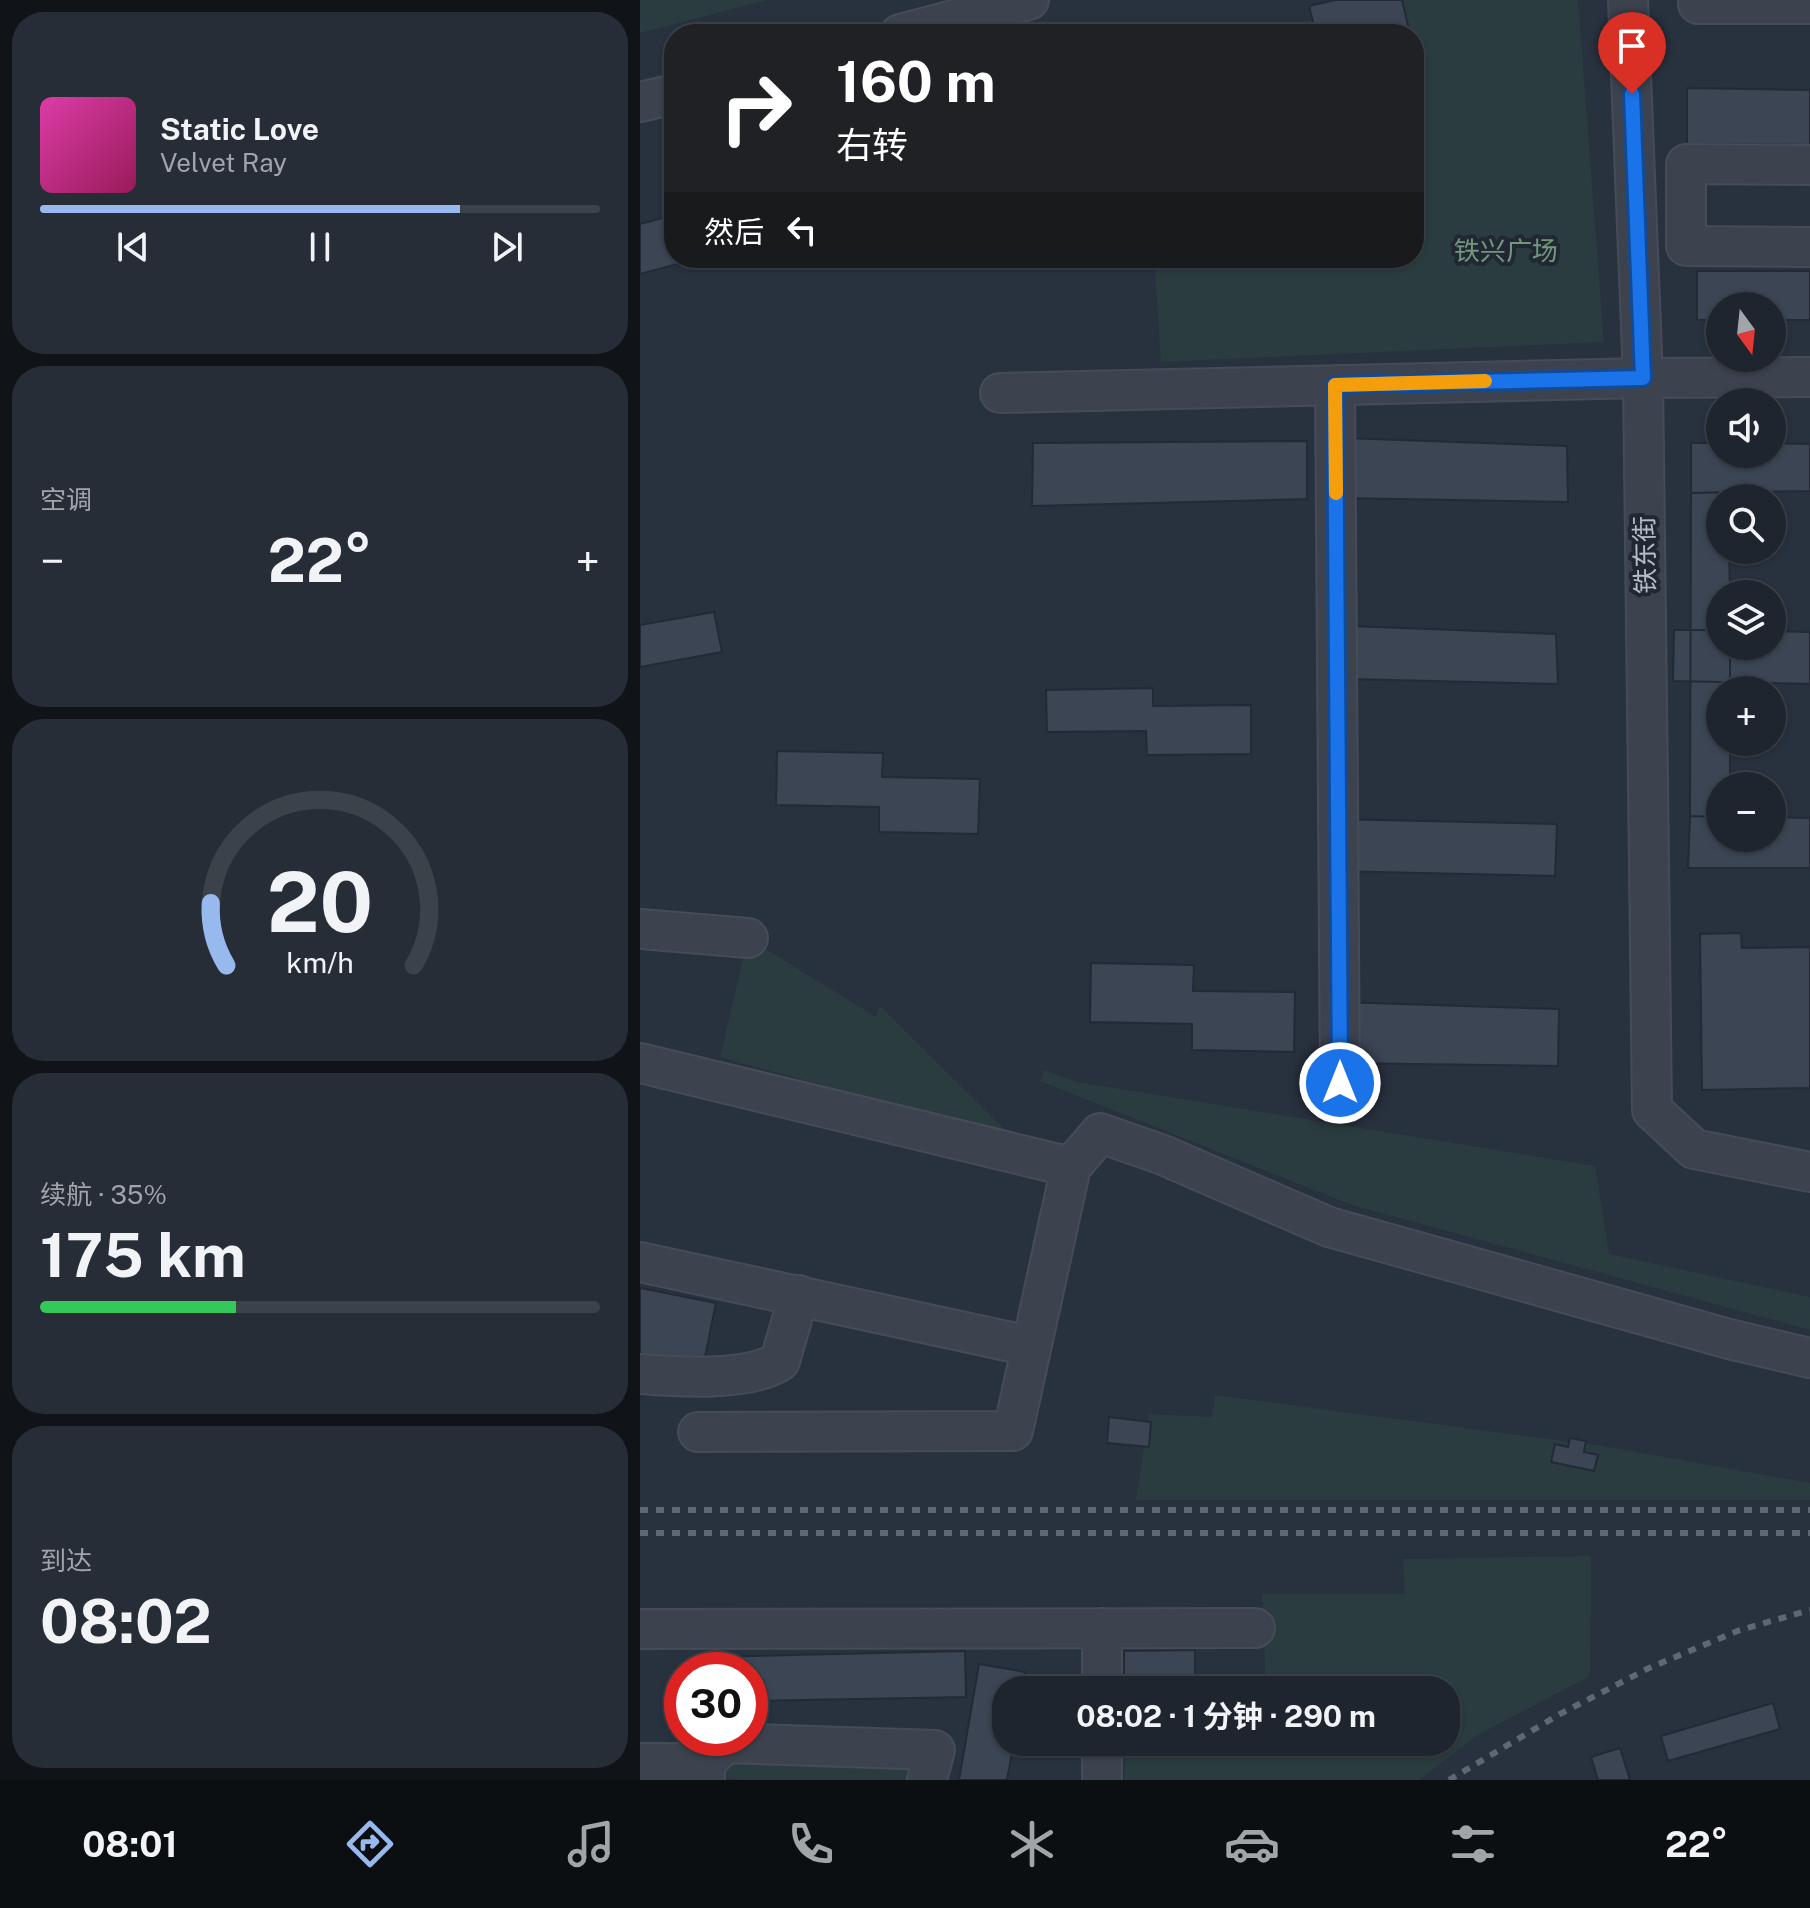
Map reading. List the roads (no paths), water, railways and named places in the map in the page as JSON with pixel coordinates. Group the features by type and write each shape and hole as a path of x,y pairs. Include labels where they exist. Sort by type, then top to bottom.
{"street":[{"path":"938,24 1029,0"},
{"name":"铁东街","path":"1628,0 1643,378 1652,1110 1694,1149 1810,1172"},
{"path":"1698,4 1810,4"},
{"path":"640,102 664,96"},
{"path":"1810,165 1686,164 1686,246 1810,247"},
{"path":"1000,393 1810,377"},
{"path":"1335,385 1340,1083"},
{"path":"640,929 748,938"},
{"path":"640,1063 1071,1167"},
{"path":"698,1432 1013,1431 1071,1167 1100,1133 1163,1155 1329,1227 1729,1339 1810,1358"},
{"path":"640,1262 1030,1346"},
{"path":"640,1374 693,1378 769,1368 780,1361 799,1295"},
{"path":"1102,1628 1102,1676"},
{"path":"640,1629 1255,1628"},
{"path":"640,1763 705,1772 725,1743 931,1765"},
{"path":"1102,1756 1102,1780"}],"railway":[{"path":"640,1510 1810,1510"},
{"path":"640,1533 1810,1533"},
{"path":"1449,1780 1560,1714 1649,1668 1740,1630 1810,1610"}],"park label":[{"name":"铁兴广场","path":"1506,251"}]}
